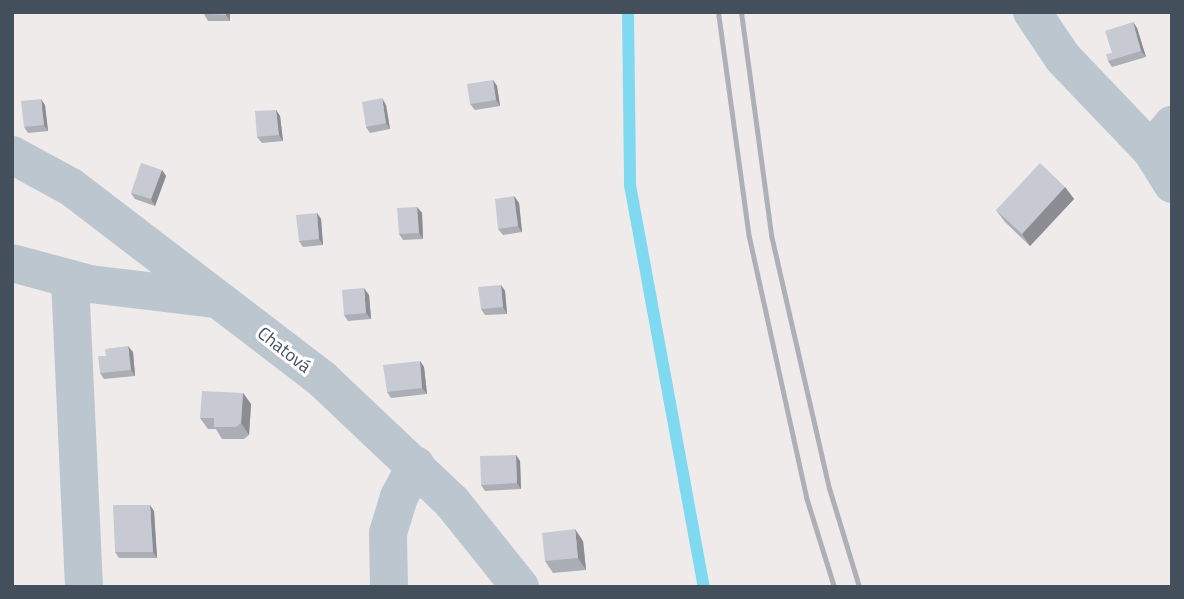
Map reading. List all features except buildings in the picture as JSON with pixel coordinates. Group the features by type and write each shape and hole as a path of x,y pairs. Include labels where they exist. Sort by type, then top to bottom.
{"street":[{"path":"1032,12 1063,58 1161,137 1172,184"},
{"name":"Chatová","path":"12,155 71,187 322,379 416,466 491,547 520,587"},
{"path":"12,263 70,279 219,300"},
{"path":"70,279 84,587"},
{"path":"389,587 388,533 399,497 416,466"}],"waterway":[{"path":"628,12 630,185 704,587"}],"railway":[{"path":"718,12 749,237 806,497 834,587"},
{"path":"741,12 771,235 829,488 859,587"}]}
